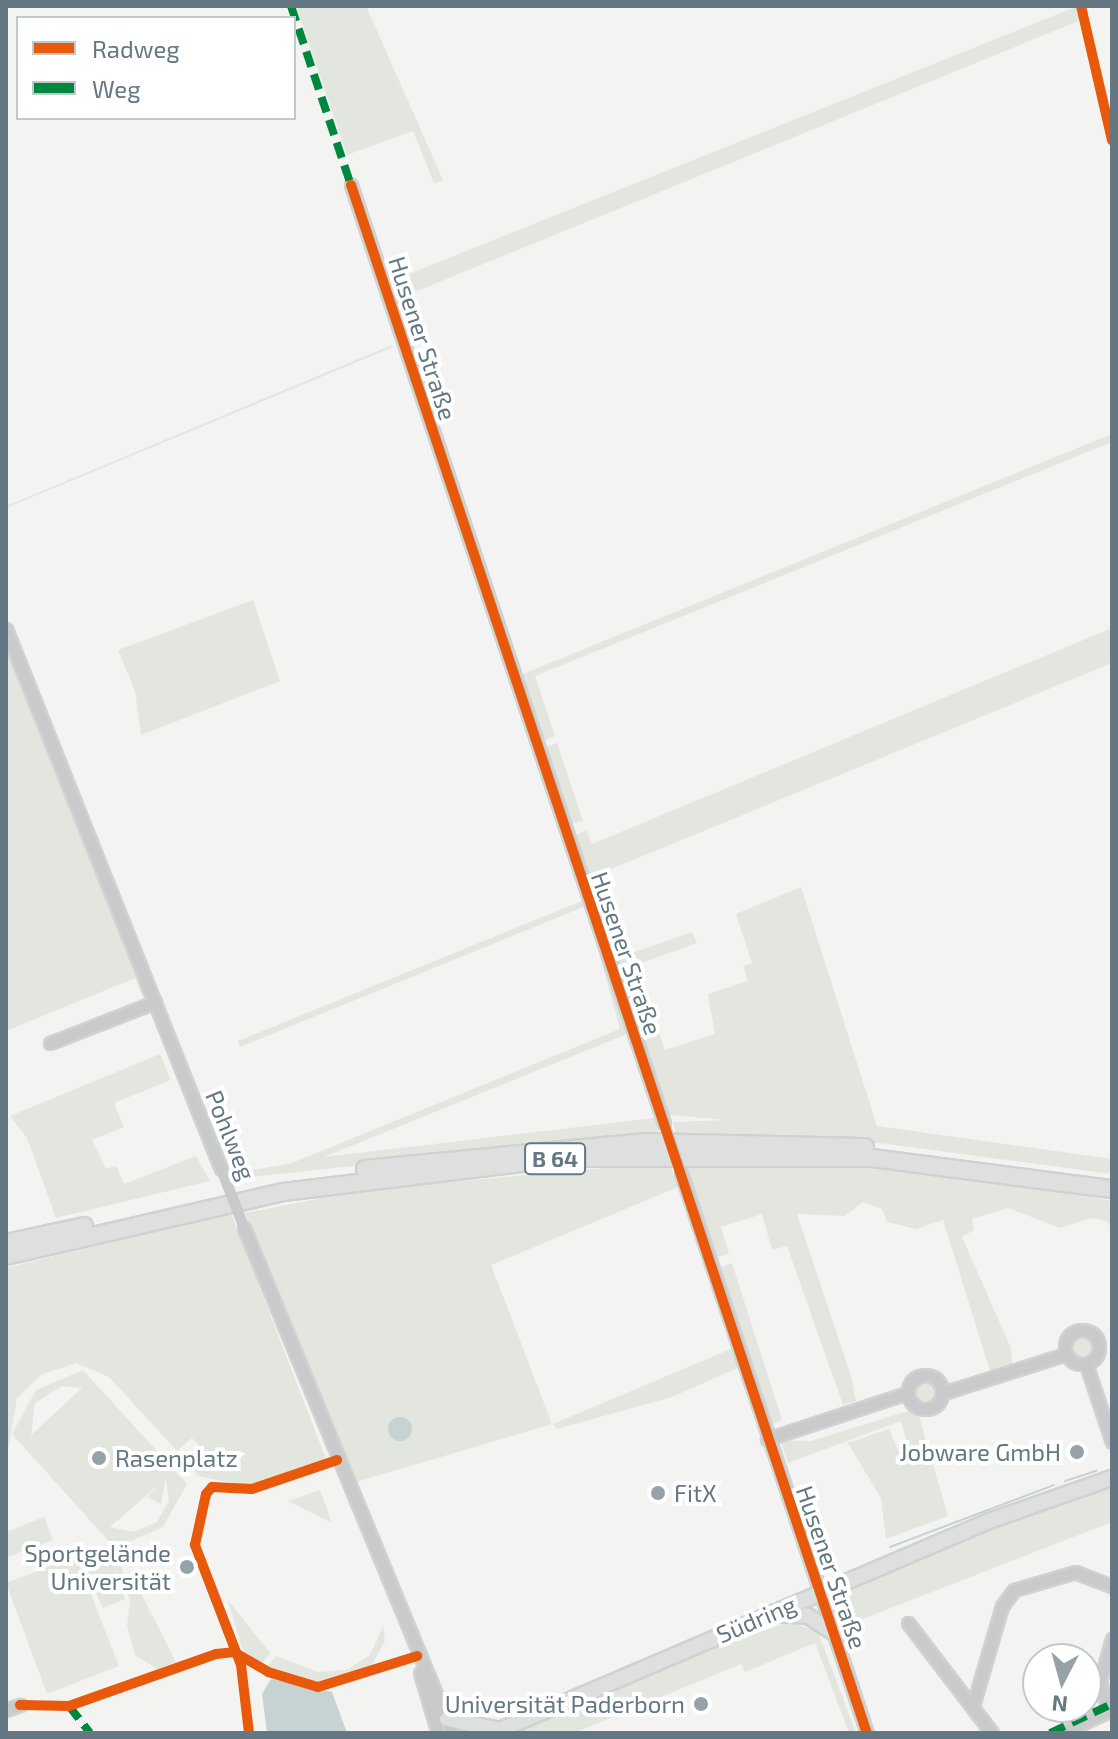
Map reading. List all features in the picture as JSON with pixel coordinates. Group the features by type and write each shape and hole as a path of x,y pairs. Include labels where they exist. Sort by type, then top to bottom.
{"highway":[{"name":"B 64","path":"6,1243 404,1163 644,1142 872,1147 1112,1179"},
{"name":"B 64","path":"6,1256 283,1192 565,1158 872,1158 1112,1189"}],"main road":[{"name":"Südring","path":"496,1731 818,1592 1112,1478"},
{"path":"769,1614 808,1616 833,1632"},
{"path":"450,1726 496,1731"}],"street":[{"name":"Husener Straße","path":"351,185 867,1733"},
{"name":"Pohlweg","path":"6,629 417,1656 450,1726"},
{"path":"50,1043 155,1002"},
{"path":"1066,1354 1069,1336 1090,1332 1099,1347 1086,1364"},
{"path":"907,1393 925,1410 943,1393 1066,1354 1086,1364 1112,1442"},
{"path":"767,1439 907,1393 926,1374 943,1393"},
{"path":"974,1702 1002,1606 1014,1590 1075,1572 1112,1586"},
{"path":"908,1623 927,1656 974,1702 992,1733"},
{"path":"1061,1733 1110,1710 1100,1681 1112,1639"},
{"name":"Pohlweg","path":"417,1656 438,1733"},
{"path":"6,1710 20,1705"}],"shaded area":[{"path":"296,6 366,6 443,180 434,183 413,131 347,155"},
{"path":"1078,6 1081,20 395,300 389,282"},
{"path":"393,347 6,508 6,506"},
{"path":"1112,434 1112,442 535,676 555,736 540,742 518,676"},
{"path":"253,600 280,681 141,735 135,691 118,650"},
{"path":"1112,628 1112,663 587,879 573,836 586,830 592,844"},
{"path":"6,642 148,995 145,1002 135,978 6,1031"},
{"path":"557,743 583,821 568,824 542,749"},
{"path":"801,887 877,1126 1112,1159 1112,1174 879,1143 677,1136 673,1122 725,1120 670,1115 622,979 640,974 665,1050 715,1034 708,994 748,981 743,966 752,963 736,914"},
{"path":"584,900 586,906 240,1047 238,1041"},
{"path":"588,913 627,1034 324,1157 654,1118 659,1133 243,1178 242,1172 292,1163 620,1029"},
{"path":"692,932 697,943 619,971 615,959"},
{"path":"160,1054 171,1080 114,1103 124,1127 92,1140 106,1169 116,1166 124,1184 196,1156 210,1181 56,1218 27,1138 10,1116"},
{"path":"685,1160 870,1168 1032,1186 1112,1201 1112,1233 1108,1221 1091,1218 1060,1228 1008,1208 972,1219 974,1230 962,1237 1010,1346 1013,1367 991,1374 943,1220 916,1229 887,1222 882,1209 863,1202 845,1216 797,1214 851,1376 856,1401 843,1405 787,1246 772,1250 762,1214 721,1227 729,1254 718,1257"},
{"path":"669,1162 678,1187 491,1265 552,1424 353,1483 245,1213 362,1190"},
{"path":"225,1214 232,1216 326,1459 250,1486 197,1476 193,1465 205,1452 192,1438 177,1451 109,1377 76,1363 42,1374 17,1398 6,1462 6,1268"},
{"path":"732,1263 782,1420 773,1424 721,1267"},
{"path":"1082,1335 1093,1342 1094,1347 1087,1358 1082,1359 1071,1352 1070,1347 1077,1336"},
{"path":"733,1348 740,1367 672,1397 557,1429 553,1424"},
{"name":"Rasenplatz","path":"83,1370 187,1484 163,1527 115,1548 12,1434 36,1390","holes":["62,1386 82,1388 31,1435 35,1403","166,1478 169,1500 157,1522 134,1532 110,1527 163,1481 147,1497 161,1504"]},
{"path":"925,1380 933,1384 937,1392 933,1400 925,1404 917,1400 913,1392 917,1384"},
{"path":"906,1403 918,1413 948,1516 886,1539 881,1498 848,1443 889,1429 904,1464 912,1459 901,1421 788,1463 780,1440 811,1441 908,1411"},
{"path":"400,1417 408,1421 412,1429 408,1437 400,1441 392,1437 388,1429 392,1421"},
{"path":"1112,1485 1112,1522 842,1627 842,1595 917,1557"},
{"path":"320,1490 332,1523 288,1501"},
{"path":"44,1517 53,1540 8,1557 6,1532"},
{"path":"88,1551 107,1555 107,1564 119,1557 126,1585 135,1582 176,1662 157,1669 135,1655 127,1625 130,1601 114,1565 125,1599 103,1608 78,1555"},
{"path":"76,1556 119,1666 47,1694 6,1583"},
{"path":"228,1600 270,1653 262,1664 242,1649"},
{"path":"791,1622 818,1632 856,1733 849,1733 815,1643 745,1672 741,1664 574,1733 516,1733 716,1645"},
{"path":"383,1626 385,1641 369,1670 339,1681 305,1684 267,1667 276,1656 318,1672 347,1670 370,1655"},
{"path":"271,1679 332,1692 347,1733 267,1733 262,1694"}],"waterway":[{"path":"1065,1481 1096,1471"},
{"path":"890,1547 1054,1485"}],"marked path":[{"path":"291,6 294,16"},
{"path":"296,21 351,185"},
{"path":"1050,1733 1112,1704"},
{"path":"69,1706 90,1733"}],"cycle path":[{"path":"1081,6 1112,140"},
{"path":"351,185 867,1733"},
{"path":"249,1733 241,1665 195,1545 206,1494 212,1487 252,1489 337,1460"},
{"path":"20,1705 69,1706 216,1654 234,1652 268,1672 318,1687 417,1656"}],"place":[{"name":"Jobware GmbH","path":"1077,1452"},
{"name":"Rasenplatz","path":"99,1458"},
{"name":"FitX","path":"658,1493"},
{"name":"Sportgelände Universität","path":"187,1567"},
{"name":"Universität Paderborn","path":"701,1704"}]}
